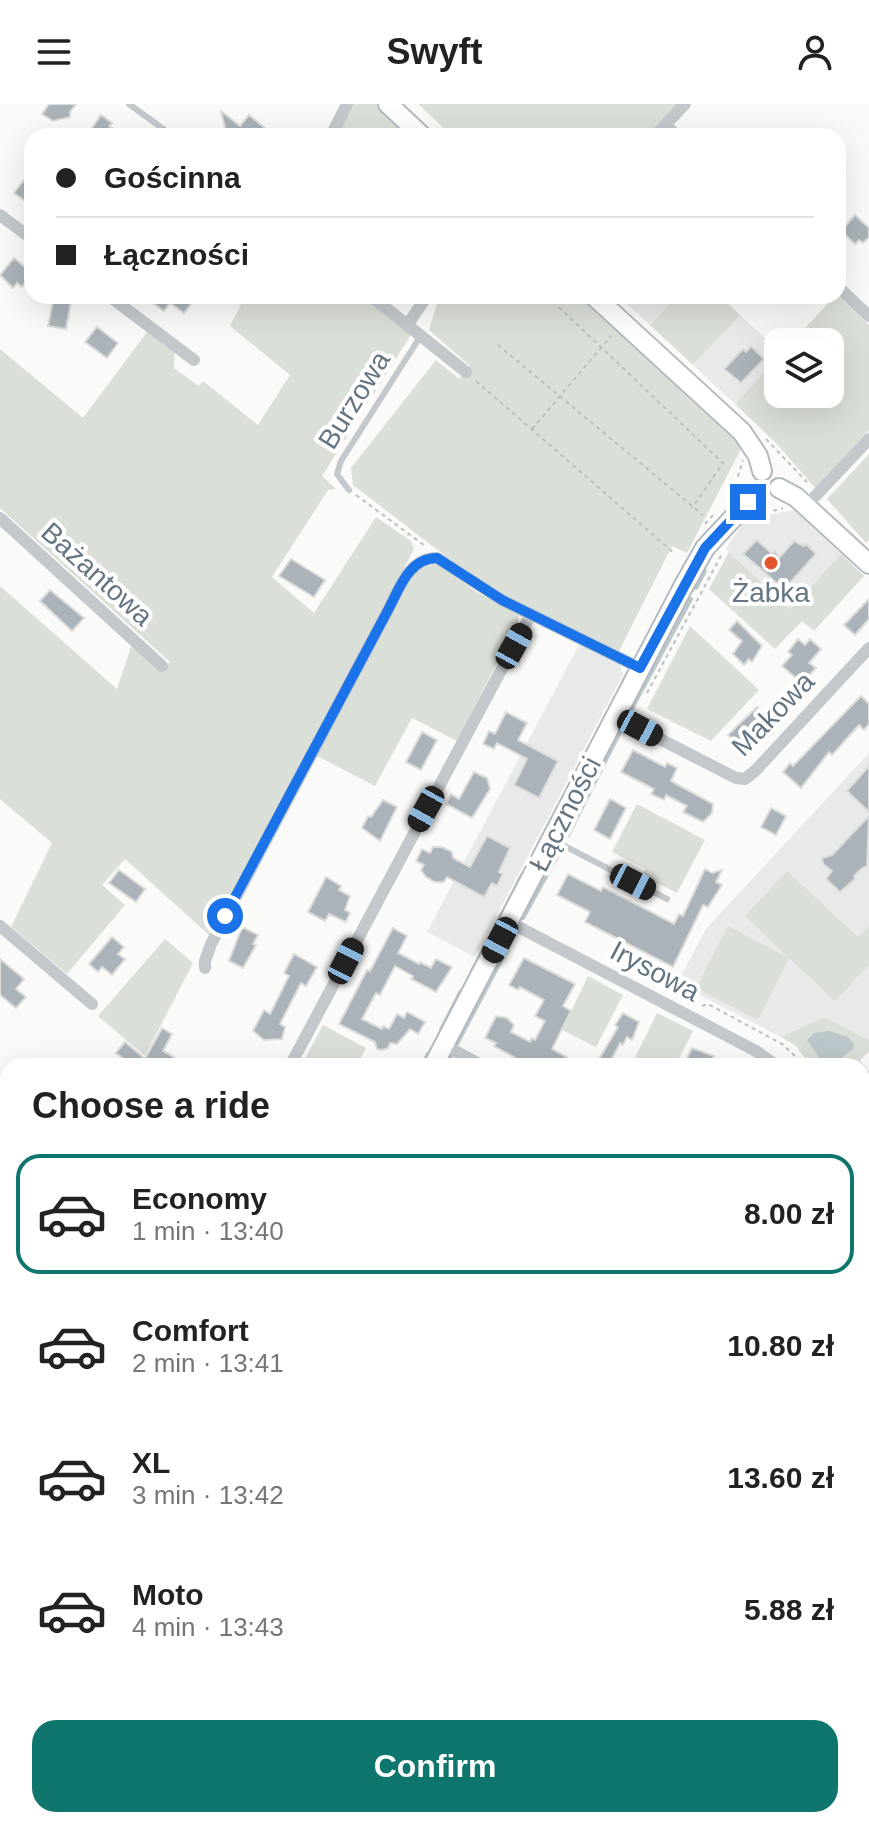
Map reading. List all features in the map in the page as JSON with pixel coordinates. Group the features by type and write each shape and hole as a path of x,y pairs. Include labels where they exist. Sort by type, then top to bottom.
{"street":[{"path":"335,128 347,104"},
{"path":"388,104 414,128"},
{"path":"662,128 685,104"},
{"path":"665,125 668,128"},
{"path":"0,215 24,233"},
{"path":"846,294 869,316"},
{"path":"120,304 194,360"},
{"path":"382,304 466,372"},
{"name":"Burzowa","path":"408,324 422,304"},
{"path":"603,304 742,432 760,461 760,480"},
{"path":"798,505 869,439"},
{"path":"760,480 774,471 781,481 779,488 796,497 798,505 869,564"},
{"name":"Łączności","path":"437,1058 705,548 760,480"},
{"name":"Bażantowa","path":"0,518 162,666"},
{"path":"205,968 211,944 415,564 425,558 437,558 485,591 640,668"},
{"path":"294,1058 531,614"},
{"name":"Makowa","path":"615,716 736,778 745,779 869,648"},
{"name":"Irysowa","path":"509,922 766,1058"},
{"path":"0,926 92,1004"},
{"path":"444,1045 468,1058"}],"lane":[{"path":"129,104 162,128"},
{"name":"Burzowa","path":"349,490 337,474 341,461 421,335"},
{"path":"552,840 667,899"}],"path":[{"path":"555,304 723,463 692,508"},
{"path":"531,430 623,323"},
{"path":"498,345 703,515"},
{"path":"466,372 675,554"},
{"path":"733,495 745,452 752,444"},
{"path":"349,490 431,550 437,558"},
{"path":"746,517 798,505"},
{"path":"644,698 728,544"}],"shaded area":[{"path":"351,104 378,104 387,112 384,116 397,128 353,128 339,128"},
{"path":"418,104 679,104 656,128 444,128"},
{"path":"846,303 869,325 869,430 815,488 777,444 735,404 764,372 764,408 844,408 844,328 805,328 828,304"},
{"path":"379,304 414,330 322,476 336,489 328,490 272,577 314,613 376,517 411,541 414,549 209,935 125,859 102,885 125,905 67,974 11,927 52,843 0,799 0,586 117,689 132,644 166,667 170,662 0,508 0,349 83,418 147,332 175,352 174,368 199,386 203,381 258,425 290,375 230,326 241,305"},
{"path":"437,304 590,304 742,447 687,553 672,546 619,651 483,585 353,485 351,468 436,360 459,379 470,366 429,330"},
{"path":"628,304 670,304 650,325"},
{"path":"670,304 728,304 740,315 693,365 650,325"},
{"path":"740,315 764,337 764,372 735,404 693,365"},
{"path":"869,454 869,540 866,543 827,499"},
{"path":"794,510 841,554 790,609 726,549 745,519"},
{"path":"729,552 790,609 841,554 864,576 814,631 802,621 775,649 709,589"},
{"path":"438,564 478,593 519,614 518,622 457,741 412,718 375,786 317,756 413,575 424,567"},
{"path":"690,626 759,690 711,741 647,709"},
{"path":"580,643 618,661 623,674 475,957 427,932"},
{"path":"869,753 869,1040 824,1017 781,1037 677,983 706,929"},
{"path":"637,804 705,840 677,893 643,876 646,869 612,852"},
{"path":"787,871 858,937 869,926 869,965 835,1001 789,958 758,1020 696,988 728,926 787,957 745,916"},
{"path":"165,939 193,963 145,1056 98,1016"},
{"path":"588,976 623,995 596,1047 562,1030"},
{"path":"657,1013 693,1031 679,1058 635,1058"},
{"path":"824,1017 869,1040 869,1052 862,1058 805,1058 795,1045 781,1037"},
{"path":"323,1025 366,1048 360,1058 305,1058"},
{"path":"829,1031 848,1037 854,1045 853,1049 841,1058 819,1058 807,1040 814,1033"}],"building":[{"path":"49,104 76,104 70,117 53,121 42,114"},
{"path":"221,111 240,126 249,115 265,128 225,128"},
{"path":"101,115 112,123 109,126 112,128 92,128"},
{"path":"24,180 24,200 14,193"},
{"path":"855,215 869,228 869,237 863,243 859,240 855,244 846,236 846,225"},
{"path":"14,258 24,266 24,284 22,287 17,283 13,288 0,275"},
{"path":"52,304 71,304 66,329 48,326"},
{"path":"154,304 169,304 164,311"},
{"path":"171,304 191,304 184,313"},
{"path":"97,327 118,343 107,358 85,342"},
{"path":"751,346 764,359 741,383 724,369 743,349 746,352"},
{"path":"757,540 780,557 794,541 804,546 806,544 816,554 784,589 743,554"},
{"path":"291,559 325,580 314,597 279,576"},
{"path":"50,590 84,618 72,631 40,601"},
{"path":"869,599 869,619 855,635 844,625"},
{"path":"737,621 762,646 752,662 749,659 744,665 733,654 742,641 729,630"},
{"path":"798,639 805,645 810,639 821,649 809,663 816,668 805,680 800,676 797,679 782,666 792,655 788,652"},
{"path":"861,696 869,704 869,724 864,730 859,725 832,755 829,752 801,788 783,772 790,763 793,766"},
{"path":"757,707 772,721 769,724 772,732 764,729 758,735 754,731 740,746 728,735"},
{"path":"506,712 527,723 518,740 558,761 539,798 514,785 527,759 497,743 494,749 483,744 489,731 495,734"},
{"path":"422,732 437,740 421,770 406,762"},
{"path":"633,750 665,767 667,763 677,768 671,781 713,804 712,813 703,822 683,812 687,806 666,795 664,800 651,794 654,789 621,772"},
{"path":"869,766 869,812 847,791"},
{"path":"474,772 487,778 490,789 472,818 446,804 451,794 459,799"},
{"path":"610,799 626,808 610,839 594,830"},
{"path":"383,800 397,807 380,841 362,828"},
{"path":"771,808 786,816 776,835 761,827"},
{"path":"869,816 867,866 840,892 826,879 832,871 823,864 822,858 832,855"},
{"path":"487,836 510,848 499,872 503,874 497,886 492,883 484,897 447,877 444,882 435,882 426,877 421,870 424,865 416,861 422,849 430,853 433,847 442,847 452,852 453,858 470,867"},
{"path":"705,869 712,873 722,870 716,882 722,885 708,907 703,905 673,967 585,922 590,912 557,895 568,874 601,891 603,887 674,924 679,914 683,916"},
{"path":"119,870 145,889 136,902 109,883"},
{"path":"326,877 350,896 345,910 350,913 346,922 329,914 325,921 308,912"},
{"path":"242,927 258,935 243,968 229,961"},
{"path":"393,928 407,936 398,953 431,968 436,959 452,967 436,992 411,979 413,976 395,966 380,995 376,993 362,1019 382,1029 383,1026 389,1029 397,1014 404,1018 407,1012 425,1022 418,1034 410,1029 397,1044 390,1043 388,1048 382,1050 377,1049 375,1042 339,1024"},
{"path":"112,937 124,947 118,954 125,959 112,975 102,967 98,972 89,964"},
{"path":"294,954 317,967 306,986 301,983 280,1024 285,1027 282,1039 264,1040 253,1031 264,1010 270,1014 289,976 284,973"},
{"path":"524,958 575,984 563,1006 571,1011 552,1049 567,1058 516,1058 485,1038 496,1016 507,1018 514,1025 511,1032 530,1042 532,1038 535,1040 545,1021 535,1016 544,1000 520,987 518,990 509,985"},
{"path":"0,959 24,979 16,989 26,997 16,1008 0,995"},
{"path":"623,1013 639,1022 632,1040 627,1037 623,1045 620,1043 612,1058 600,1058 618,1027 615,1025"},
{"path":"162,1028 172,1034 163,1051 174,1058 146,1058"},
{"path":"125,1042 144,1058 123,1058 116,1053"},
{"path":"692,1048 714,1056 713,1058 687,1058"}],"waterway":[{"path":"696,588 705,571"},
{"path":"630,712 691,599"},
{"path":"623,682 628,673"},
{"path":"609,710 615,698"},
{"path":"568,835 622,728"},
{"path":"523,918 559,853"},
{"path":"497,924 522,875"},
{"path":"457,1044 516,932"},
{"path":"472,971 486,945"},
{"path":"441,1030 461,991"},
{"path":"426,1058 428,1054"}],"place":[{"name":"Żabka","path":"771,563"}],"route":[{"path":"225,916 415,564 425,558 437,558 485,591 640,668 705,548 748,502"}]}
